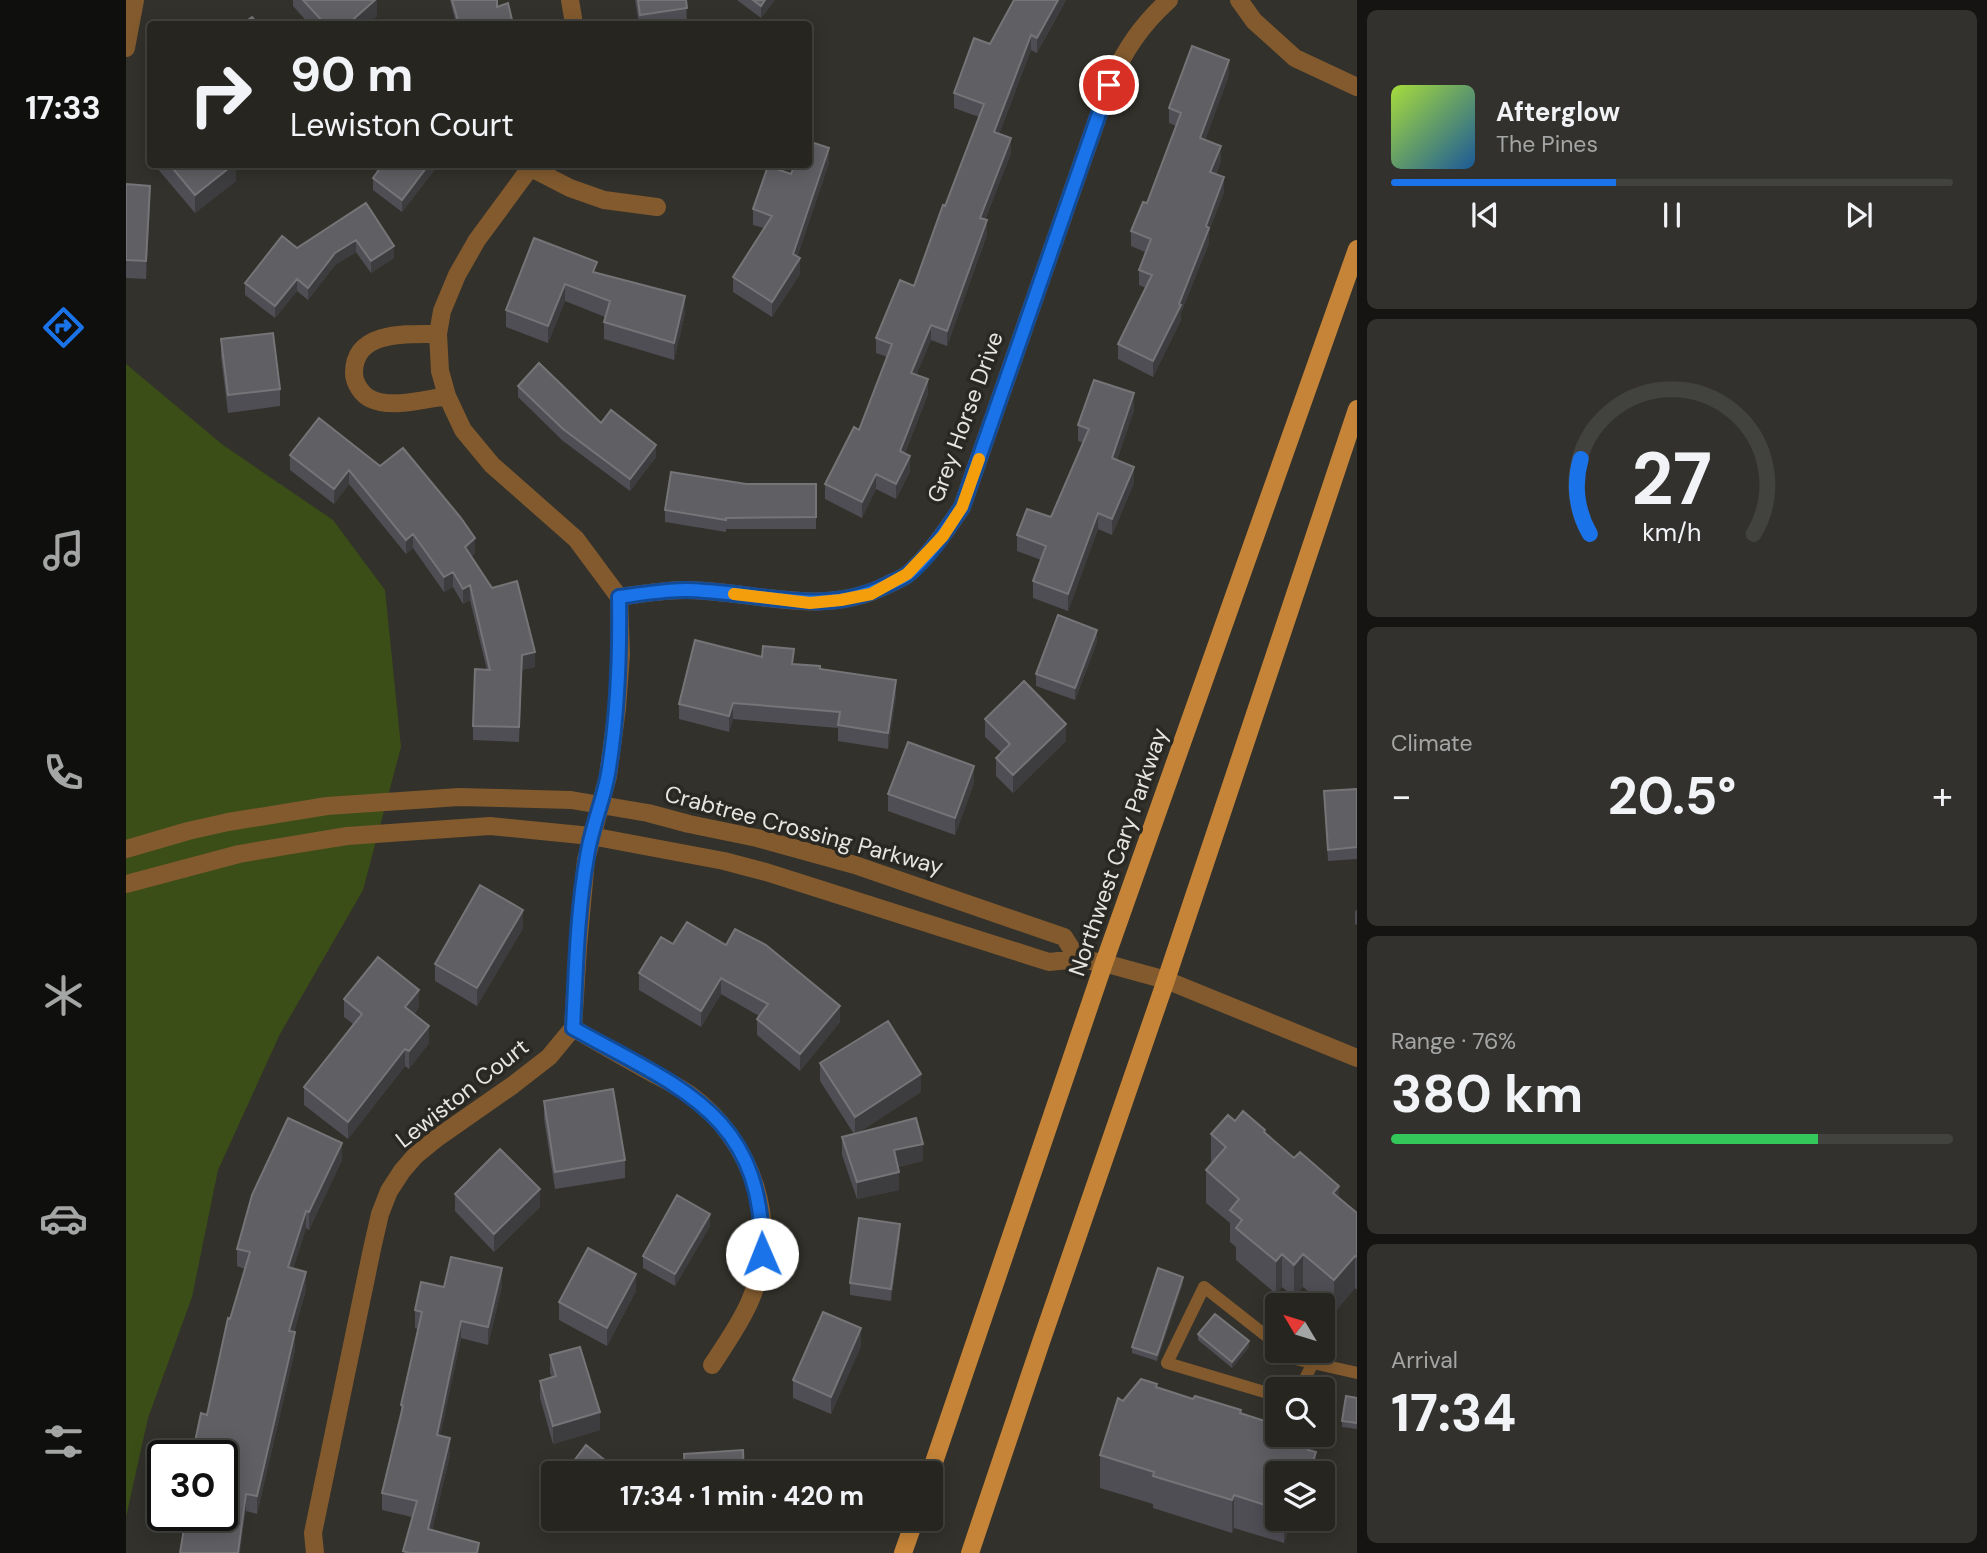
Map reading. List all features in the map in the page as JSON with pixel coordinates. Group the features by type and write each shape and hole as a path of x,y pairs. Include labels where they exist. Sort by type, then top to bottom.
{"main road":[{"name":"Northwest Cary Parkway","path":"934,1461 1104,963 1357,249"},
{"path":"970,1553 1357,409"},
{"path":"903,1553 911,1531"}],"street":[{"path":"126,48 135,0"},
{"path":"570,0 574,21"},
{"name":"Grey Horse Drive","path":"619,597 664,590 704,590 810,603 841,600 871,594 907,574 943,536 962,507 1109,85 1132,39 1169,0"},
{"path":"1239,0 1254,20 1295,58 1357,87"},
{"path":"531,168 477,240 457,275 442,311 438,334 440,371 447,396 463,430 477,448 492,465 576,539 619,597 621,654 617,708 608,776 586,860 573,1028 688,1093 726,1128 751,1171 760,1203 763,1228 758,1279 750,1302 712,1365"},
{"path":"535,168 570,188 604,200 657,207"},
{"path":"438,334 397,334 372,341 358,356 354,374 358,388 371,399 390,404 447,396"},
{"name":"Crabtree Crossing Parkway","path":"126,849 228,822 327,806 459,797 570,800 648,813 758,838 855,865 1064,937 1078,959"},
{"path":"126,884 239,853 347,836 490,826 591,836 724,861 766,872 1049,962 1078,959 1104,963 1166,980 1357,1058"},
{"name":"Lewiston Court","path":"315,1553 313,1533 372,1249 380,1214 389,1191 415,1156 549,1057 573,1028"}],"lane":[{"path":"1265,1335 1204,1287 1167,1363 1265,1392"},
{"path":"1306,1377 1313,1363 1357,1373"}],"green space":[{"path":"126,364 223,445 333,520 385,590 401,747 363,890 280,1034 218,1170 192,1297 148,1418 126,1517"}],"building":[{"path":"303,0 375,0 351,21 322,21"},
{"path":"452,0 497,0 497,7 508,3 512,21 458,21"},
{"path":"638,0 686,0 687,8 640,15"},
{"path":"753,0 765,0 761,6"},
{"path":"1014,0 1058,0 1037,38 1031,35 994,132 1011,138 980,218 987,220 947,331 931,325 911,373 928,379 900,451 910,456 896,484 876,474 862,502 825,484 854,427 859,430 892,344 876,338 900,280 914,286 984,104 954,93 974,38 990,44"},
{"path":"1192,46 1229,60 1200,138 1221,146 1210,172 1224,177 1206,226 1209,228 1179,304 1181,305 1153,361 1118,344 1152,275 1139,270 1151,239 1131,231 1143,202 1147,203 1181,113 1169,108"},
{"path":"812,142 829,148 793,254 800,258 772,302 733,277 772,216 753,209 767,168 791,174 793,168 812,168"},
{"path":"172,168 229,168 195,195"},
{"path":"380,168 426,168 402,200 373,178"},
{"path":"126,184 150,186 146,261 126,260"},
{"path":"366,203 394,246 371,261 356,240 335,253 308,288 297,279 275,306 245,283 282,236 297,248"},
{"path":"534,238 597,262 593,272 685,296 674,343 604,322 610,301 565,284 548,326 506,310"},
{"path":"273,333 280,389 228,395 221,339"},
{"path":"539,363 601,423 611,410 656,445 630,479 563,429 518,386"},
{"path":"1094,380 1134,393 1112,458 1134,467 1112,519 1098,513 1068,594 1033,581 1046,546 1017,535 1027,509 1051,517 1089,429 1078,425"},
{"path":"319,418 380,466 403,448 475,538 465,547 492,588 517,581 535,652 522,655 519,727 473,726 475,669 490,670 470,585 463,589 453,572 444,577 413,534 406,540 349,470 334,489 290,455"},
{"path":"671,472 746,484 816,484 816,517 726,520 665,510"},
{"path":"1058,615 1097,630 1075,688 1036,674"},
{"path":"695,640 762,657 763,646 794,649 792,664 820,666 820,669 896,680 888,733 838,725 840,712 733,703 729,716 679,704"},
{"path":"1024,681 1066,724 1013,775 996,758 1010,744 985,719"},
{"path":"908,742 974,766 955,818 888,794"},
{"path":"1357,789 1357,847 1328,850 1324,791"},
{"path":"480,885 523,910 477,988 435,964"},
{"path":"687,922 726,945 735,929 766,945 840,1006 800,1054 757,1019 768,1004 721,978 701,1011 639,973 661,937 673,944"},
{"path":"378,957 419,990 405,1007 429,1026 409,1051 405,1049 348,1122 304,1087 362,1014 344,999"},
{"path":"888,1021 921,1074 855,1117 820,1063"},
{"path":"613,1089 625,1160 555,1172 544,1101"},
{"path":"1243,1111 1294,1158 1300,1152 1339,1186 1333,1193 1357,1213 1357,1257 1355,1256 1334,1280 1303,1254 1294,1265 1282,1254 1276,1261 1236,1228 1242,1220 1230,1210 1239,1199 1206,1170 1226,1147 1211,1134 1228,1115 1235,1121"},
{"path":"288,1118 342,1143 309,1212 306,1211 288,1267 306,1272 289,1331 295,1332 257,1496 246,1494 238,1553 180,1553 184,1531 238,1531 238,1440 195,1440 201,1413 207,1415 228,1318 230,1319 250,1252 237,1249 252,1195"},
{"path":"916,1118 923,1144 894,1150 899,1172 857,1182 842,1137"},
{"path":"500,1149 540,1189 494,1234 455,1194"},
{"path":"677,1195 710,1214 675,1274 643,1256"},
{"path":"859,1218 900,1224 891,1289 850,1283"},
{"path":"588,1248 636,1274 607,1328 559,1302"},
{"path":"451,1257 502,1268 488,1327 461,1321 437,1435 450,1438 428,1529 479,1543 477,1553 410,1553 403,1551 417,1501 382,1493 422,1312 415,1310 421,1282 444,1287"},
{"path":"1158,1268 1183,1277 1157,1355 1132,1347"},
{"path":"823,1312 861,1328 831,1397 793,1380"},
{"path":"1215,1314 1249,1341 1232,1362 1198,1334"},
{"path":"580,1347 600,1412 553,1426 540,1381 556,1376 550,1355"},
{"path":"1141,1379 1193,1399 1195,1396 1241,1410 1240,1413 1265,1421 1265,1447 1309,1447 1308,1450 1316,1452 1313,1461 1265,1461 1265,1505 1234,1495 1232,1500 1153,1476 1154,1472 1100,1455 1118,1398 1123,1401"},
{"path":"1346,1396 1357,1398 1357,1423 1342,1421"},
{"path":"586,1445 606,1461 574,1461"},
{"path":"743,1450 743,1461 684,1461 684,1454"}],"slow traffic":[{"path":"734,594 810,603 871,594 907,574 943,536 962,507 979,459"}],"route":[{"path":"762,1254 760,1203 751,1171 726,1128 688,1093 573,1028 586,860 608,776 617,708 621,654 619,597 664,590 704,590 810,603 871,594 907,574 943,536 962,507 1109,85"}]}
